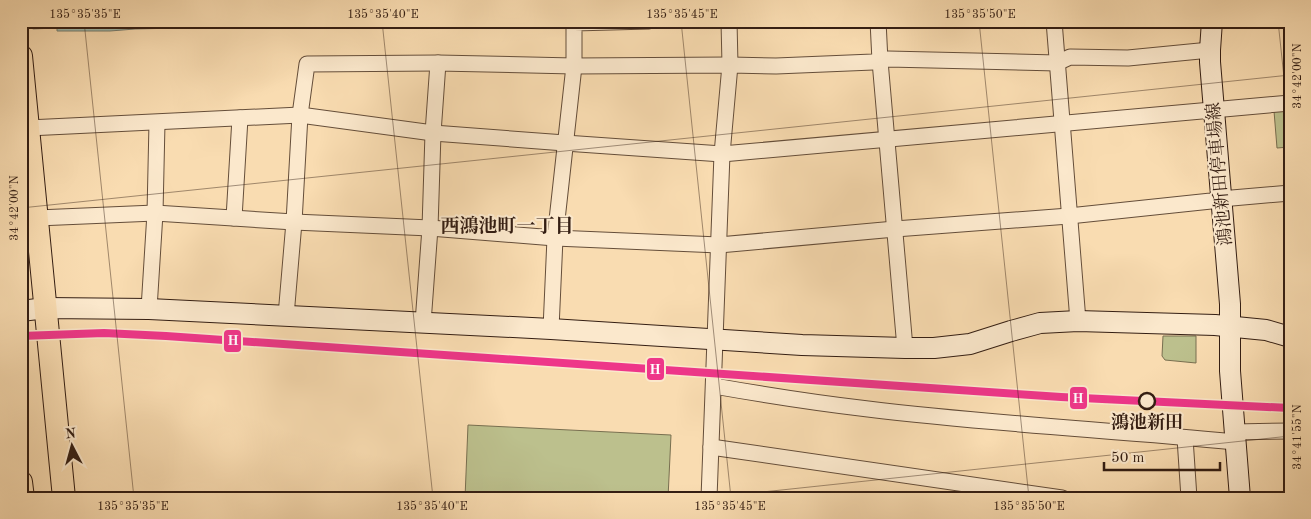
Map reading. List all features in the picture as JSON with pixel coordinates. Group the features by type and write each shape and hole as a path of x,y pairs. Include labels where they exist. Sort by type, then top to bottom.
{"main road":[{"path":"21,56 64,498"},
{"path":"21,482 23,498"}],"street":[{"path":"551,329 555,238 574,66 574,23 649,21"},
{"path":"709,498 722,154 730,65 729,21"},
{"path":"878,21 905,348"},
{"path":"1054,21 1078,321"},
{"name":"鴻池新田停車場線","path":"1212,21 1210,50 1230,304 1230,371 1240,498"},
{"path":"286,316 300,115 307,64 438,63 574,66 776,66 873,62 888,59 1057,62 1070,57 1128,58 1210,50"},
{"path":"423,323 430,228 433,133 438,63"},
{"path":"28,128 300,115 433,133 722,154 1290,103"},
{"path":"234,218 240,118"},
{"path":"149,309 155,213 157,122"},
{"path":"37,218 155,213 430,228 555,238 719,245 1069,216 1290,193"},
{"path":"21,311 46,308 149,309 551,329 802,345 905,348 934,348 970,344 1040,324 1078,321 1206,325 1266,330 1290,337"},
{"path":"714,386 764,395 869,409 1185,438 1235,437 1290,431"},
{"path":"1185,438 1189,498"},
{"path":"711,447 1062,498"}],"green space":[{"path":"1290,110 1290,147 1277,148 1274,111"},
{"path":"1163,336 1196,336 1196,363 1165,360 1162,356"},
{"path":"468,425 671,435 668,498 465,498"}],"water":[{"path":"21,21 477,21 57,31 57,28 31,29"}],"pier":[{"path":"21,21 32,21 33,32 29,28 21,29"}],"transit line":[{"name":"H","path":"21,336 104,333 166,336 1061,397 1290,408"}],"place":[{"name":"鴻池新田","path":"1147,401"}],"district":[{"name":"西鴻池町一丁目","path":"507,225"}]}
